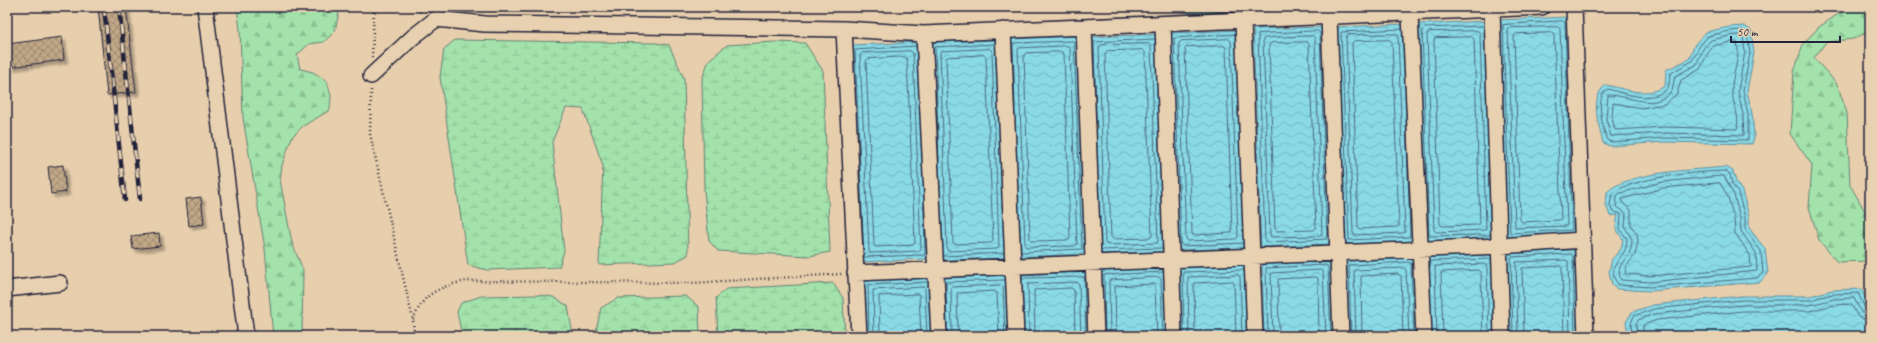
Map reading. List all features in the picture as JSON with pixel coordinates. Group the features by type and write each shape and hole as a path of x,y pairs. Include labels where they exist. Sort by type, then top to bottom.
{"lane":[{"path":"205,7 246,336"},
{"path":"371,76 413,37 436,20 486,24 844,29 924,34 1329,17 1409,10 1492,10 1542,7"},
{"path":"1574,7 1586,336"},
{"path":"1409,10 1424,336"},
{"path":"1492,10 1502,336"},
{"path":"1329,17 1341,336"},
{"path":"1243,21 1255,336"},
{"path":"1163,24 1174,336"},
{"path":"1084,27 1096,336"},
{"path":"844,29 859,336"},
{"path":"1004,30 1016,336"},
{"path":"924,34 939,336"},
{"path":"855,273 1013,265 1500,246 1582,240"},
{"path":"7,289 60,283"}],"path":[{"path":"374,7 370,134 413,320 414,336"},
{"path":"413,320 423,302 434,293 454,283 467,281 691,283 855,273"}],"green space":[{"path":"237,7 340,7 335,31 324,42 309,44 297,55 300,69 313,72 327,81 331,96 330,110 303,126 292,137 282,165 280,180 292,243 303,270 302,336 273,336 265,249 243,118 240,30"},
{"path":"488,7 556,7 548,11"},
{"path":"608,7 654,7 637,12"},
{"path":"1178,7 1226,7 1225,11 1193,13 1182,10"},
{"path":"1261,7 1311,7 1307,9 1264,9"},
{"path":"1849,7 1870,7 1870,31 1853,39 1826,42 1814,58 1837,84 1847,113 1850,185 1869,218 1870,248 1868,261 1837,262 1819,240 1809,207 1812,165 1790,134 1794,72 1803,44 1819,27"},
{"path":"455,40 656,43 669,45 684,78 688,255 675,262 599,265 603,166 583,109 566,108 552,142 564,251 559,267 487,270 468,265 440,77 444,49"},
{"path":"775,42 805,43 823,71 830,252 809,256 718,251 709,241 704,190 702,79 709,60 727,45"},
{"path":"833,283 843,298 845,336 718,336 716,298 726,289"},
{"path":"540,295 553,297 568,306 573,336 462,336 457,312 461,303 481,296"},
{"path":"686,296 699,307 700,336 595,336 601,308 618,298"}],"water":[{"path":"1569,17 1576,235 1506,237 1499,20"},
{"path":"1488,21 1496,239 1426,241 1418,24"},
{"path":"1407,24 1414,242 1344,244 1336,27"},
{"path":"1744,26 1751,30 1754,53 1747,91 1752,113 1754,137 1752,144 1665,142 1610,146 1603,143 1598,120 1597,104 1601,90 1606,85 1636,92 1658,90 1665,86 1666,70 1689,59 1695,44 1706,32 1729,27"},
{"path":"1324,27 1331,244 1261,247 1253,29"},
{"path":"1240,30 1248,248 1177,250 1170,33"},
{"path":"1160,34 1167,252 1097,254 1089,37"},
{"path":"1079,36 1086,254 1016,257 1008,39"},
{"path":"1001,40 1008,258 938,260 931,42"},
{"path":"921,42 930,259 860,262 851,45"},
{"path":"1726,167 1733,171 1736,182 1742,191 1749,216 1749,228 1765,249 1768,274 1760,282 1650,291 1617,289 1612,284 1609,272 1612,259 1621,249 1623,239 1617,228 1618,215 1610,216 1606,205 1607,192 1617,185 1646,176"},
{"path":"1576,250 1579,336 1509,336 1506,252"},
{"path":"1495,254 1498,336 1428,336 1425,257"},
{"path":"1415,258 1418,336 1347,336 1345,261"},
{"path":"1332,261 1334,336 1264,336 1262,263"},
{"path":"1248,265 1251,336 1180,336 1178,268"},
{"path":"1169,268 1172,336 1102,336 1099,270"},
{"path":"1088,272 1090,336 1020,336 1018,275"},
{"path":"1012,275 1014,336 943,336 941,278"},
{"path":"933,278 936,336 865,336 863,281"},
{"path":"1862,289 1869,308 1870,336 1628,336 1626,322 1632,312 1653,305 1742,296 1810,296 1832,290"}],"building":[{"path":"98,7 126,7 136,92 107,95"},
{"path":"62,37 64,60 10,67 7,44"},
{"path":"63,165 66,192 51,194 48,167"},
{"path":"201,197 204,224 189,226 186,199"},
{"path":"159,233 160,246 133,249 131,236"}],"railway":[{"path":"104,7 125,200"},
{"path":"119,7 140,199"}]}
